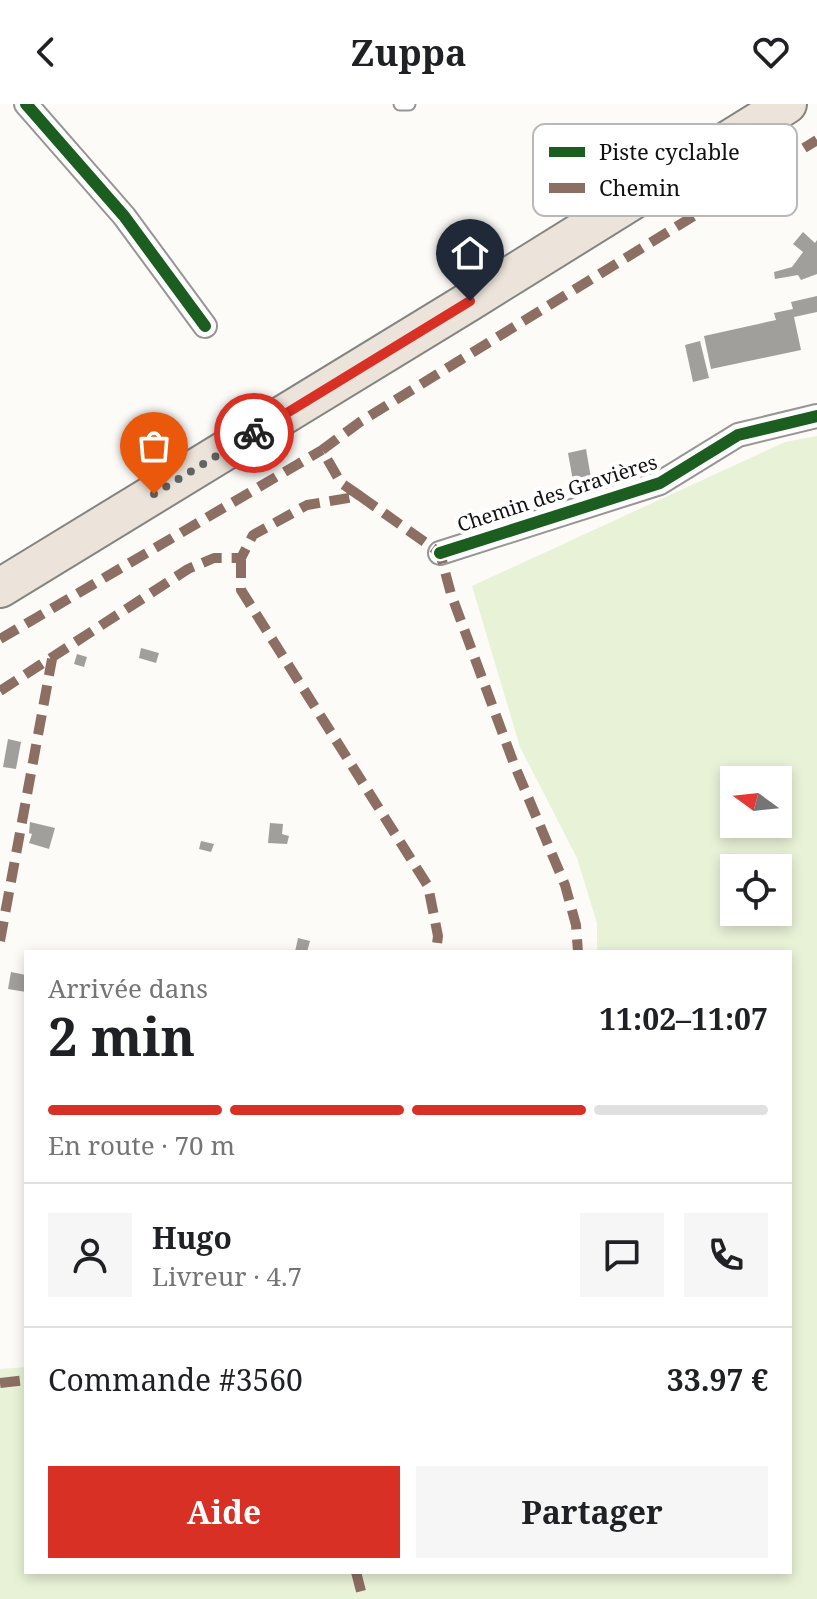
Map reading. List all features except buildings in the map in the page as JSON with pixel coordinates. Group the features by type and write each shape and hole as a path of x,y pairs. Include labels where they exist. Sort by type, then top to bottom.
{"highway":[{"path":"720,124 752,104"},
{"path":"755,124 787,104"},
{"path":"0,566 573,216"},
{"path":"0,588 607,216"}],"street":[{"path":"26,104 124,216 205,326"},
{"name":"Chemin des Gravières","path":"440,553 660,483 738,435 817,416"}],"lane":[{"path":"400,104 409,104"}],"green space":[{"path":"817,436 817,1599 0,1599 0,1369 24,1367 24,1574 792,1574 792,950 597,950 597,923 577,858 520,747 472,586 785,442"}],"marked path":[{"path":"797,152 817,140"},
{"path":"360,496 341,483 322,450 360,422 694,216"},
{"path":"0,639 322,450"},
{"path":"0,691 188,569 214,558 241,558 253,535 307,505 360,496 440,553 451,594 514,764 565,885 576,925 578,950"},
{"path":"241,558 241,590 428,886 438,936 436,950"},
{"path":"0,941 52,659"},
{"path":"0,1383 24,1380"},
{"path":"357,1574 363,1599"}],"cycle path":[{"path":"26,104 124,216 205,326"},
{"path":"440,553 660,483 738,435 817,416"}],"way so far":[{"path":"154,494 254,433"}],"route":[{"path":"254,433 470,301"}]}
